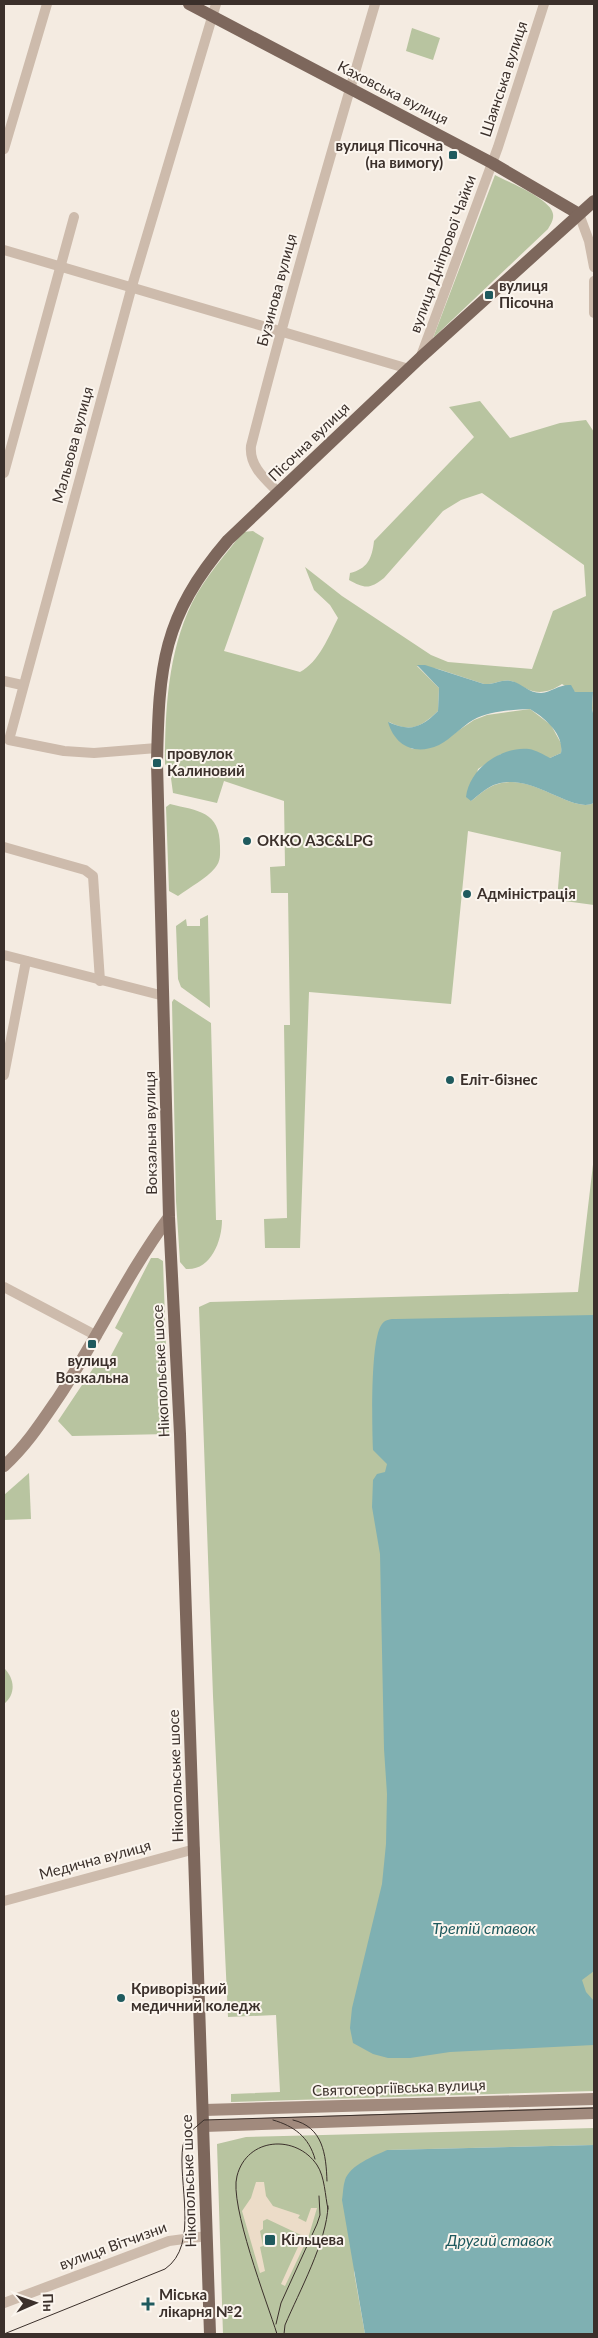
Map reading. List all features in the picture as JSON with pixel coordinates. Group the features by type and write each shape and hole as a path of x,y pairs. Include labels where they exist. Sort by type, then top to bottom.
{"main road":[{"name":"Каховська вулиця","path":"189,4 214,10 349,88 492,162 579,214"},
{"name":"Пісочна вулиця","path":"157,748 158,708 163,666 170,636 182,605 192,586 216,554 247,522 421,357 594,201"},
{"name":"Вокзальна вулиця","path":"157,748 169,1217"},
{"path":"4,1466 29,1441 96,1336 146,1247 169,1217"},
{"name":"Нікопольське шосе","path":"169,1217 180,1434 210,2334"},
{"name":"Святогеоргіївська вулиця","path":"204,2110 594,2099"},
{"name":"Святогеоргіївська вулиця","path":"204,2126 594,2113"}],"street":[{"path":"4,148 47,4"},
{"name":"Бузинова вулиця","path":"279,493 259,471 250,456 281,330 349,88 375,4"},
{"name":"Шаянська вулиця","path":"492,162 544,4"},
{"name":"Мальвова вулиця","path":"157,748 94,753 64,751 6,739 132,286 214,10"},
{"name":"вулиця Дніпрової Чайки","path":"421,357 492,162"},
{"path":"579,214 589,241 594,267"},
{"path":"4,473 74,217"},
{"path":"4,250 61,268 132,286 409,369"},
{"path":"594,281 594,313"},
{"path":"4,681 22,685"},
{"path":"4,847 85,870 93,876 100,981"},
{"path":"4,955 164,996"},
{"path":"4,1068 26,961"},
{"path":"4,1287 96,1336"},
{"name":"Медична вулиця","path":"4,1901 194,1849"},
{"name":"вулиця Вітчизни","path":"4,2303 169,2241 207,2236"}],"green space":[{"path":"412,28 440,38 433,60 406,51"},
{"path":"495,175 545,203 553,214 552,220 548,229 433,338"},
{"path":"480,401 510,438 560,423 586,420 594,432 594,718 592,708 593,692 575,692 562,684 548,691 539,692 511,681 484,684 438,669 417,666 439,688 438,711 415,727 404,727 389,722 412,749 437,745 474,720 487,715 530,709 551,725 562,745 561,753 550,758 501,754 478,769 471,801 491,787 511,782 538,788 575,803 585,805 594,803 594,905 557,900 561,852 468,831 451,1004 309,992 300,1248 265,1248 264,1219 287,1218 284,1025 290,1025 288,893 271,893 270,867 285,866 284,801 224,781 217,803 173,793 170,771 165,764 165,744 167,702 178,641 192,603 203,584 243,532 253,531 264,538 224,651 300,672 313,662 323,648 338,618 330,605 314,590 305,567 342,596 431,655 448,662 532,669 553,611 586,596 584,565 482,493 461,500 443,511 379,582 371,586 363,586 349,580 350,573 361,569 368,562 374,541 474,437 449,407"},
{"path":"170,804 206,814 212,819 219,834 220,855 217,865 207,876 178,896 169,891 166,807"},
{"path":"208,915 210,1008 181,987 178,979 176,926 186,919 187,926 200,926 200,919"},
{"path":"174,999 211,1023 216,1220 222,1220 220,1237 213,1254 202,1265 186,1269 180,1262 176,1201 172,1002"},
{"path":"594,1156 594,2091 231,2102 231,2094 280,2092 276,2015 228,2017 213,1696 199,1307 210,1302 578,1292"},
{"path":"151,1258 158,1258 163,1261 169,1434 72,1436 58,1421 98,1361 106,1365 123,1333 115,1328"},
{"path":"29,1473 31,1519 4,1520 4,1495"},
{"path":"4,1668 8,1672 13,1686 11,1696 4,1704"},
{"path":"594,2128 594,2145 387,2150 354,2272 365,2334 223,2334 217,2144 246,2137"}],"shaded area":[{"path":"256,2182 264,2182 266,2196 273,2206 300,2215 298,2218 306,2222 311,2208 317,2208 309,2235 285,2286 281,2284 303,2236 267,2219 263,2221 263,2229 260,2231 263,2246 260,2247 265,2271 260,2273 242,2211 251,2198"}],"water":[{"path":"417,665 425,665 484,684 511,681 536,693 567,685 571,685 575,692 593,692 594,803 585,805 575,803 538,788 511,782 490,787 471,801 466,797 468,787 473,777 488,761 508,751 518,749 529,749 550,758 561,753 560,739 542,717 530,709 501,711 480,717 473,720 444,742 430,748 414,749 407,747 396,737 388,722 403,727 415,727 421,725 438,711 439,688"},
{"name":"Третій ставок","path":"594,1315 594,1971 582,1980 586,1992 594,2001 594,2045 450,2052 410,2058 388,2058 373,2054 353,2043 350,2028 352,2008 382,1884 386,1844 387,1794 384,1749 380,1554 372,1507 373,1480 377,1474 385,1472 387,1464 373,1450 373,1384 375,1346 378,1333 384,1322 392,1319"},
{"name":"Другий ставок","path":"594,2145 594,2334 365,2334 342,2200 345,2180 357,2165 387,2150"}],"tram line":[{"path":"4,2334 165,2269 176,2258 182,2245 184,2229 183,2145 190,2132 204,2120 594,2108"},
{"path":"273,2120 294,2129 300,2134 309,2144 315,2159"},
{"path":"293,2120 303,2124 317,2135 324,2152 327,2181"},
{"path":"277,2334 250,2253 238,2208 237,2176 242,2163 251,2153 261,2147 273,2144 297,2148 308,2155 320,2170 328,2209"},
{"path":"276,2324 281,2303 317,2224 320,2215 319,2196"},
{"path":"284,2334 285,2325 318,2250 323,2235 328,2206"}],"place":[{"name":"вулиця Пісочна (на вимогу)","path":"453,155"},
{"name":"вулиця Пісочна","path":"489,295"},
{"name":"провулок Калиновий","path":"157,763"},
{"name":"ОККО АЗС&LPG","path":"247,841"},
{"name":"Адміністрація","path":"467,894"},
{"name":"Еліт-бізнес","path":"450,1080"},
{"name":"вулиця Возкальна","path":"92,1344"},
{"name":"Криворізький медичний коледж","path":"121,1998"},
{"name":"Кільцева","path":"270,2240"},
{"name":"Міська лікарня №2","path":"148,2304"}]}
